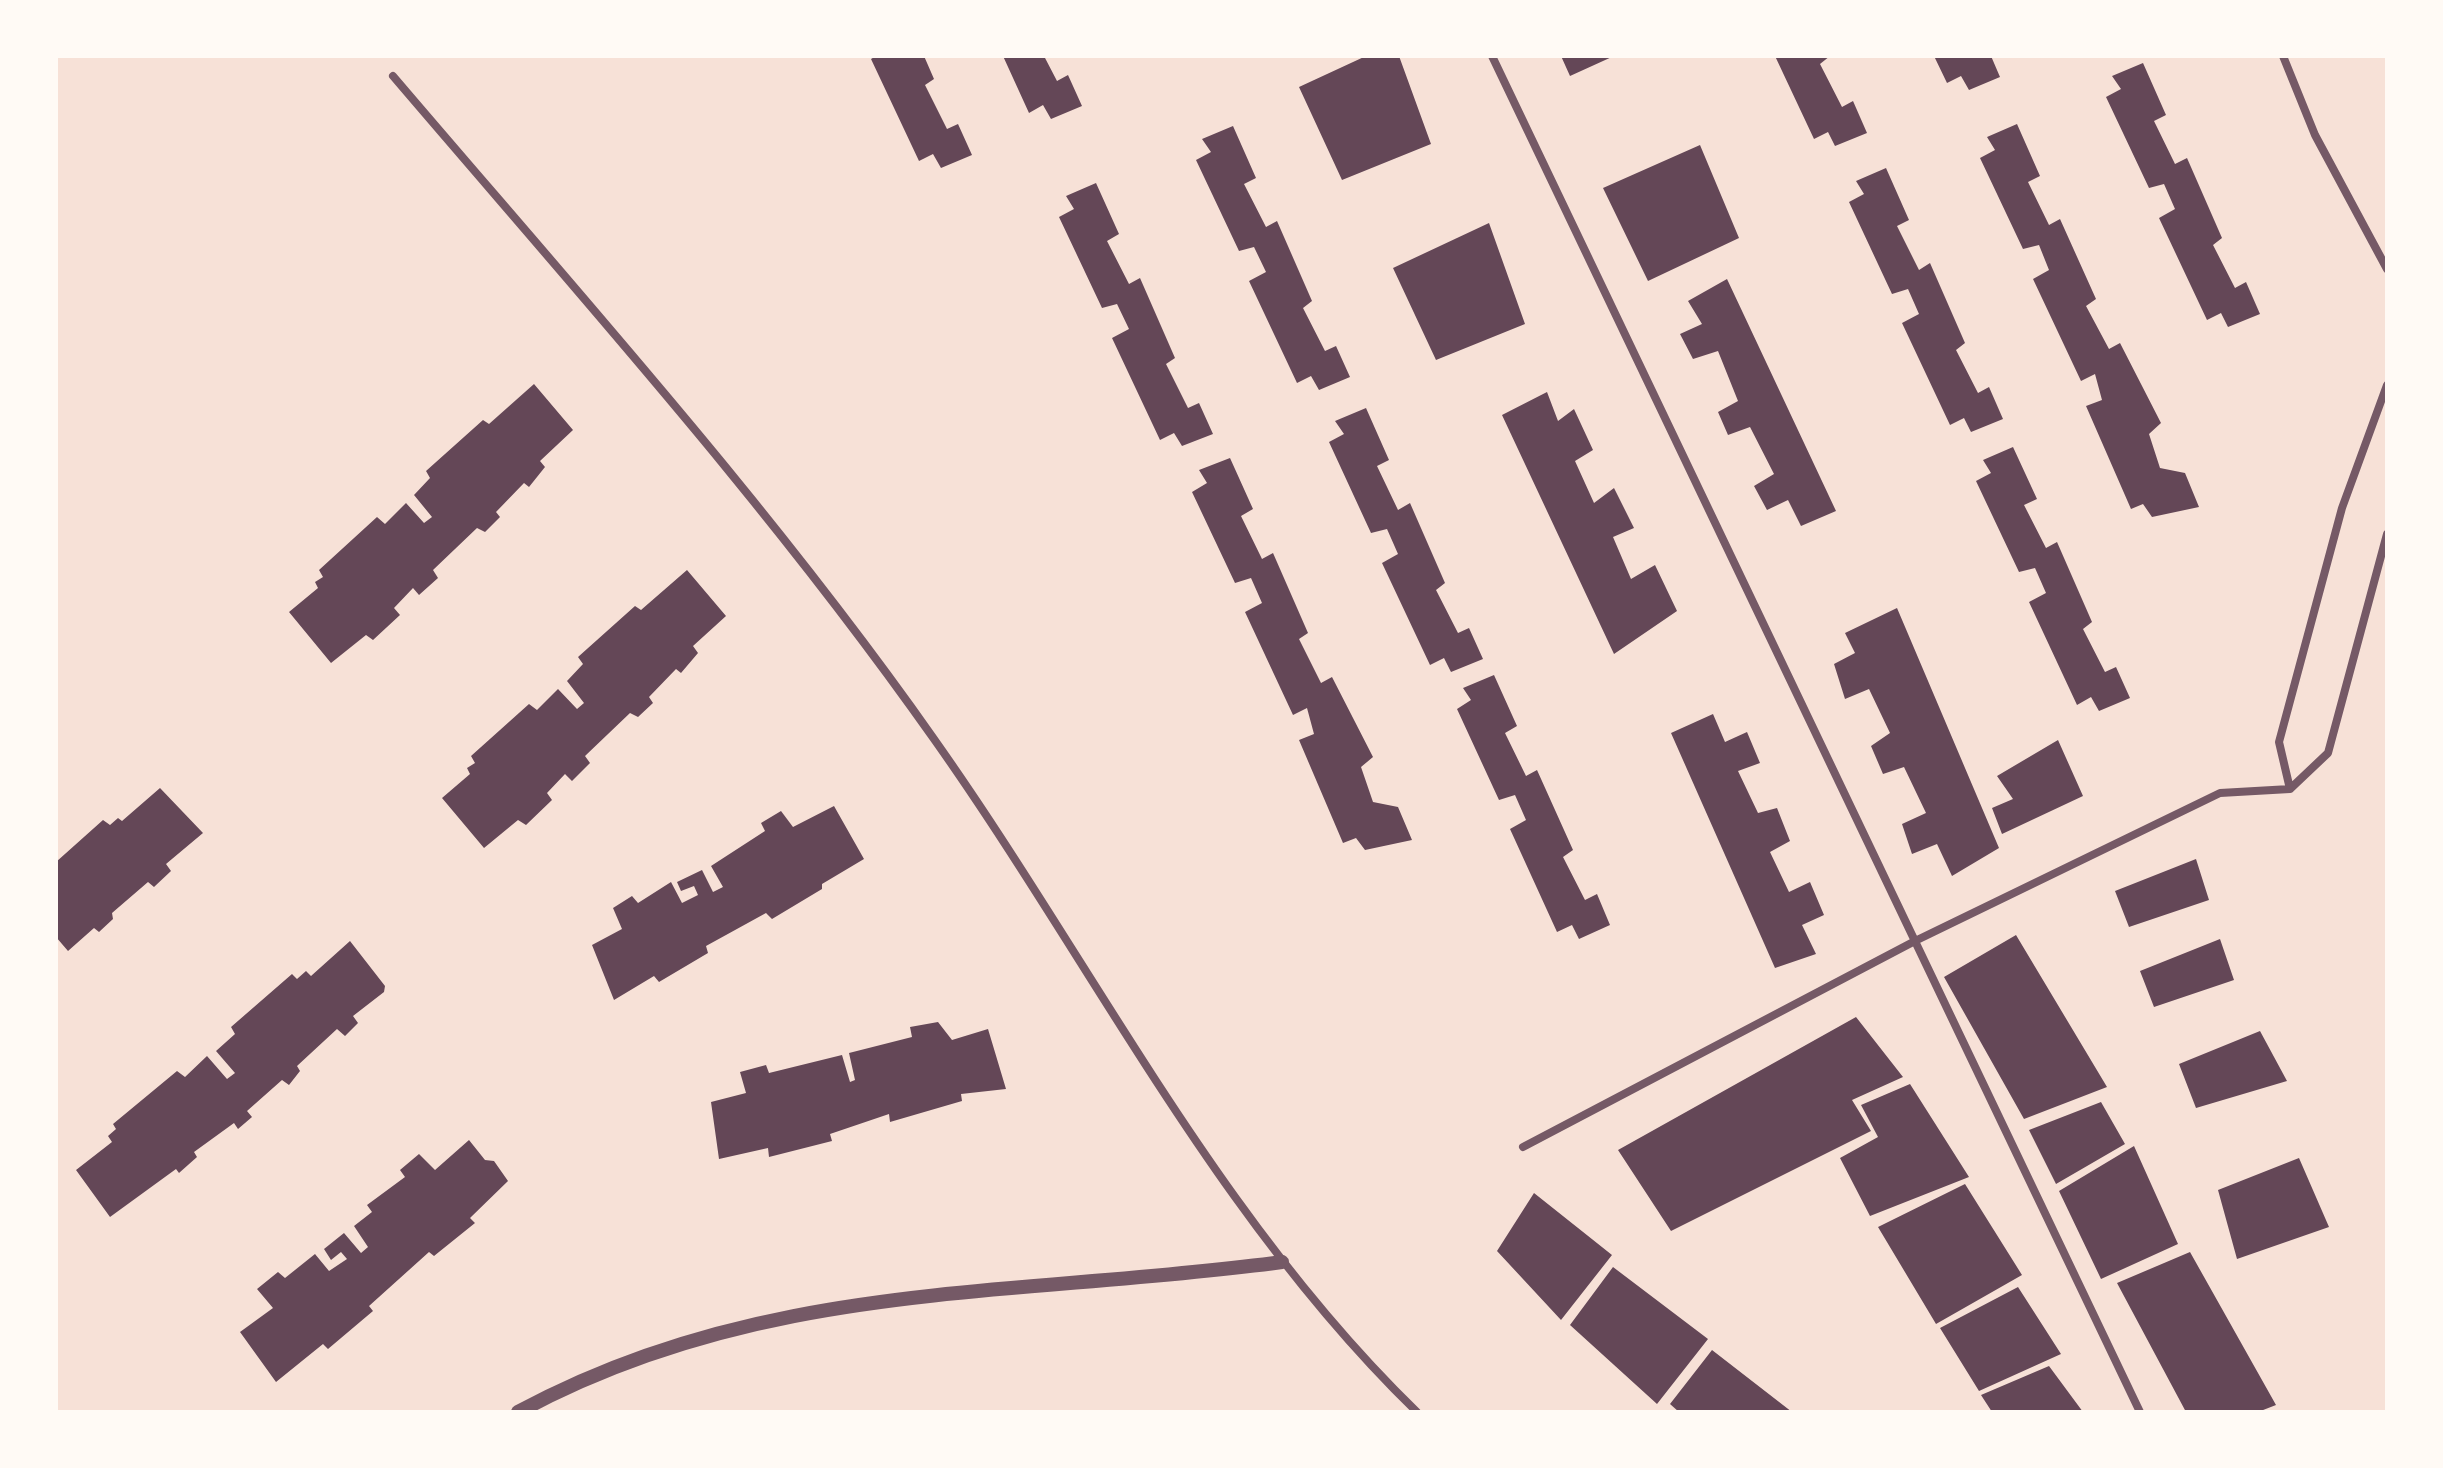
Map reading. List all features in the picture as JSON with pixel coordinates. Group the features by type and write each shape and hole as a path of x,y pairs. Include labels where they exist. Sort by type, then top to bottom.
{"street":[{"path":"1492,56 2140,1412"},
{"path":"2283,56 2315,135 2387,269"},
{"path":"393,76 641,366 859,637 990,820 1148,1072 1282,1262 1358,1352 1417,1412"},
{"path":"2290,789 2279,742 2334,534 2387,385"},
{"path":"1523,1147 1915,941 2220,793 2290,789 2328,753 2387,534"},
{"path":"518,1412 599,1373 656,1352 713,1334 828,1308 996,1286 1198,1274 1282,1262"}],"building":[{"path":"876,56 924,56 934,79 925,85 947,129 958,124 972,155 941,168 933,154 919,161 871,59"},
{"path":"1003,56 1044,56 1057,81 1068,75 1082,106 1051,119 1043,105 1029,113"},
{"path":"1366,56 1399,56 1431,144 1342,180 1299,87"},
{"path":"1561,56 1614,56 1570,76"},
{"path":"1775,56 1830,56 1820,64 1842,107 1853,101 1867,133 1835,146 1828,132 1814,139"},
{"path":"1934,56 1991,56 2000,77 1969,90 1961,76 1947,83"},
{"path":"2143,63 2166,115 2154,121 2175,164 2187,158 2222,238 2213,245 2235,288 2246,282 2260,314 2228,327 2221,313 2207,320 2159,218 2175,209 2164,184 2149,188 2106,97 2121,89 2112,76"},
{"path":"2017,124 2040,176 2028,182 2049,225 2060,219 2096,299 2086,306 2109,349 2120,343 2161,423 2149,434 2160,468 2185,473 2199,507 2152,517 2143,504 2131,509 2086,406 2102,400 2095,374 2081,381 2033,279 2049,270 2039,245 2023,249 1980,158 1995,150 1987,137"},
{"path":"1233,126 1256,178 1244,184 1266,227 1277,221 1312,301 1303,308 1325,351 1336,346 1350,377 1319,390 1311,376 1297,383 1249,281 1266,272 1254,247 1239,251 1196,160 1211,152 1202,139"},
{"path":"1700,145 1739,238 1648,281 1603,188"},
{"path":"1886,168 1909,220 1897,226 1919,270 1930,263 1965,343 1956,350 1978,393 1989,387 2003,419 1971,432 1964,418 1950,425 1902,323 1919,314 1908,289 1892,294 1849,202 1864,194 1856,181"},
{"path":"1096,183 1119,234 1107,241 1129,284 1140,278 1175,358 1166,364 1188,408 1199,403 1213,434 1182,446 1174,433 1160,440 1112,338 1129,329 1117,304 1102,308 1059,217 1074,209 1066,196"},
{"path":"1489,223 1525,324 1436,360 1393,268"},
{"path":"1727,279 1836,511 1801,526 1788,500 1767,510 1754,486 1774,474 1750,427 1728,435 1718,412 1738,401 1718,351 1693,359 1680,334 1702,324 1688,301"},
{"path":"534,384 573,430 540,461 545,467 529,487 524,483 496,512 500,517 485,532 477,528 433,570 438,578 419,595 413,588 394,608 400,615 373,640 366,635 331,663 289,612 318,588 315,582 323,577 319,570 377,517 385,524 406,503 424,523 432,517 414,495 430,478 426,471 483,420 489,424"},
{"path":"1547,392 1558,421 1574,409 1593,450 1575,461 1594,503 1614,488 1634,528 1613,537 1631,579 1655,565 1677,611 1614,654 1502,415"},
{"path":"1366,408 1389,460 1377,466 1398,510 1410,503 1445,583 1436,590 1458,633 1469,628 1483,659 1451,672 1444,658 1430,665 1382,563 1398,554 1387,529 1371,533 1329,442 1344,434 1335,421"},
{"path":"2013,447 2037,499 2024,505 2046,548 2057,542 2092,622 2083,629 2105,672 2116,667 2130,698 2099,711 2091,697 2077,705 2029,602 2046,593 2035,568 2019,572 1976,481 1991,473 1983,460"},
{"path":"1230,458 1253,509 1241,516 1262,559 1273,553 1308,633 1299,639 1321,683 1332,677 1373,757 1361,767 1373,802 1398,807 1412,840 1365,850 1356,838 1343,843 1299,740 1314,734 1307,708 1293,715 1245,612 1262,603 1251,578 1235,583 1192,492 1207,483 1199,470"},
{"path":"687,570 726,616 693,646 698,653 681,673 676,669 649,697 653,703 638,717 630,713 585,756 590,763 572,781 565,774 547,793 552,800 526,825 518,820 484,848 442,798 470,774 467,768 475,763 471,756 529,704 537,710 558,689 577,709 584,703 567,681 583,664 578,657 635,606 641,610"},
{"path":"1897,608 1999,848 1952,876 1937,844 1912,854 1902,824 1926,813 1904,767 1883,774 1871,746 1890,733 1869,689 1845,699 1834,664 1855,653 1845,633"},
{"path":"1494,675 1517,726 1505,733 1526,776 1537,770 1573,850 1563,857 1585,900 1597,894 1610,925 1579,939 1572,925 1557,932 1510,829 1526,820 1515,795 1499,800 1457,709 1471,700 1463,688"},
{"path":"1713,714 1725,742 1747,732 1760,763 1738,771 1758,813 1777,808 1790,841 1770,852 1789,892 1810,882 1824,915 1802,925 1816,954 1775,968 1671,733"},
{"path":"2058,740 2083,796 2002,834 1992,808 2013,799 1997,776"},
{"path":"160,788 203,833 166,864 171,871 154,887 148,882 112,913 113,919 99,932 94,928 68,951 56,937 56,862 103,820 110,825 118,818 122,821"},
{"path":"834,806 864,859 772,919 766,913 706,946 708,953 659,982 654,976 614,1000 592,945 622,929 613,908 632,896 638,903 671,882 682,903 698,895 694,886 681,891 677,882 702,870 713,892 723,887 711,866 765,831 761,823 781,811 793,827"},
{"path":"2196,859 2209,900 2129,927 2115,891"},
{"path":"2016,935 2107,1087 2024,1119 1944,977"},
{"path":"2220,939 2234,980 2154,1007 2140,971"},
{"path":"350,941 385,986 384,992 353,1016 358,1023 345,1036 337,1029 297,1066 300,1071 289,1085 282,1080 247,1111 252,1117 238,1129 234,1123 194,1152 197,1157 179,1173 176,1169 110,1217 76,1170 112,1142 108,1136 116,1129 113,1124 177,1071 185,1077 207,1056 227,1079 235,1073 216,1051 235,1034 231,1027 292,974 297,979 306,971 311,976"},
{"path":"1856,1017 1903,1077 1852,1100 1871,1131 1671,1231 1618,1150"},
{"path":"938,1022 952,1040 988,1029 1006,1089 961,1094 962,1101 890,1122 889,1114 830,1134 832,1141 769,1157 768,1148 719,1159 711,1102 746,1093 740,1072 766,1065 769,1073 842,1055 850,1082 855,1080 849,1053 912,1037 910,1027"},
{"path":"2260,1031 2287,1081 2196,1108 2179,1064"},
{"path":"1910,1084 1969,1177 1870,1216 1840,1158 1878,1137 1861,1105"},
{"path":"2101,1102 2125,1144 2056,1184 2029,1130"},
{"path":"469,1140 485,1160 494,1161 508,1181 470,1218 475,1223 434,1256 429,1252 369,1306 373,1311 328,1349 323,1344 276,1382 240,1332 273,1308 257,1289 278,1272 285,1278 315,1254 329,1271 347,1259 341,1252 331,1260 324,1249 344,1233 361,1253 368,1247 354,1226 372,1212 367,1205 405,1177 400,1170 419,1154 435,1170"},
{"path":"2134,1146 2178,1244 2101,1279 2059,1191"},
{"path":"2299,1158 2329,1227 2237,1259 2218,1190"},
{"path":"1965,1184 2022,1275 1936,1324 1878,1227"},
{"path":"1534,1193 1612,1255 1561,1320 1497,1251"},
{"path":"2190,1252 2276,1405 2258,1412 2186,1412 2117,1283"},
{"path":"1613,1267 1708,1339 1657,1404 1570,1325"},
{"path":"2018,1287 2061,1354 1979,1391 1940,1328"},
{"path":"1712,1350 1792,1412 1679,1412 1670,1404"},
{"path":"2049,1366 2083,1412 1992,1412 1981,1395"}]}
